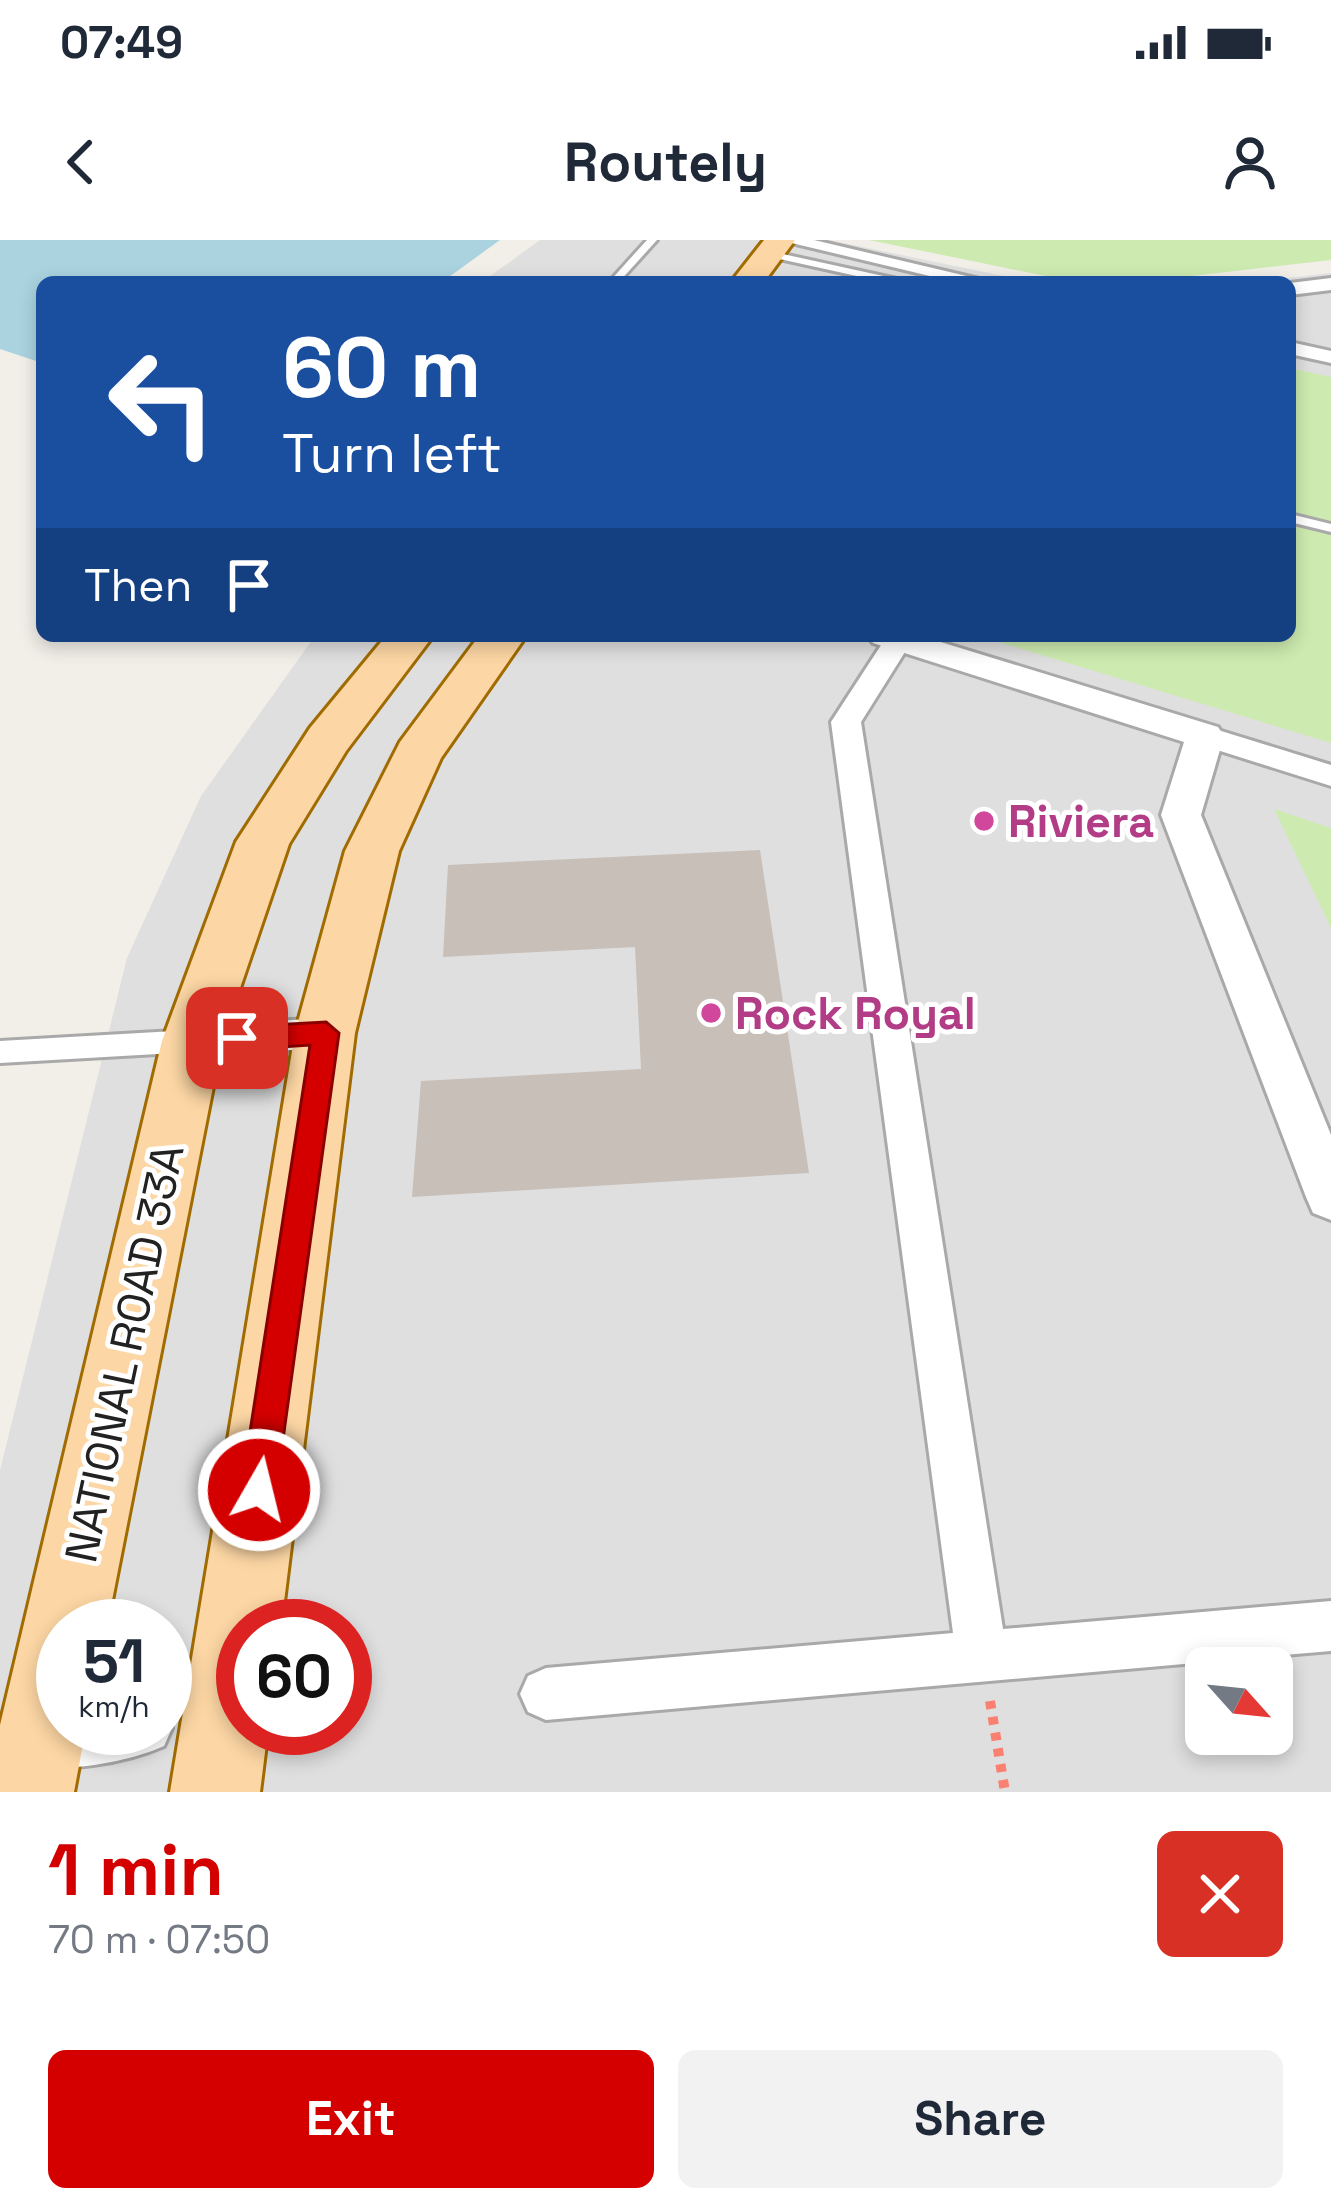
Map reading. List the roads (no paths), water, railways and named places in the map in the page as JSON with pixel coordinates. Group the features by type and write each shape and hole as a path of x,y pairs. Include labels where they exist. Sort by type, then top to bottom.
{"main road":[{"path":"752,276 779,245"},
{"name":"NATIONAL ROAD 33A","path":"71,1599 192,1041 263,842 328,740 405,642"},
{"path":"215,1792 195,1722 326,1033 372,851 418,754 499,642"}],"street":[{"path":"779,245 863,272 911,276"},
{"path":"1296,288 1331,284"},
{"path":"1296,349 1331,357"},
{"path":"891,642 846,722 982,1658"},
{"path":"910,642 1331,776"},
{"path":"1205,736 1181,815 1331,1197"},
{"path":"0,1052 326,1033"},
{"path":"546,1694 1331,1626"},
{"path":"34,1767 68,1755"}],"lane":[{"path":"619,276 652,240"},
{"path":"1296,519 1331,528"}],"water":[{"path":"0,240 500,240 450,276 36,276 36,361 0,349"}],"place":[{"name":"Riviera","path":"984,821"},
{"name":"Rock Royal","path":"711,1013"}]}
